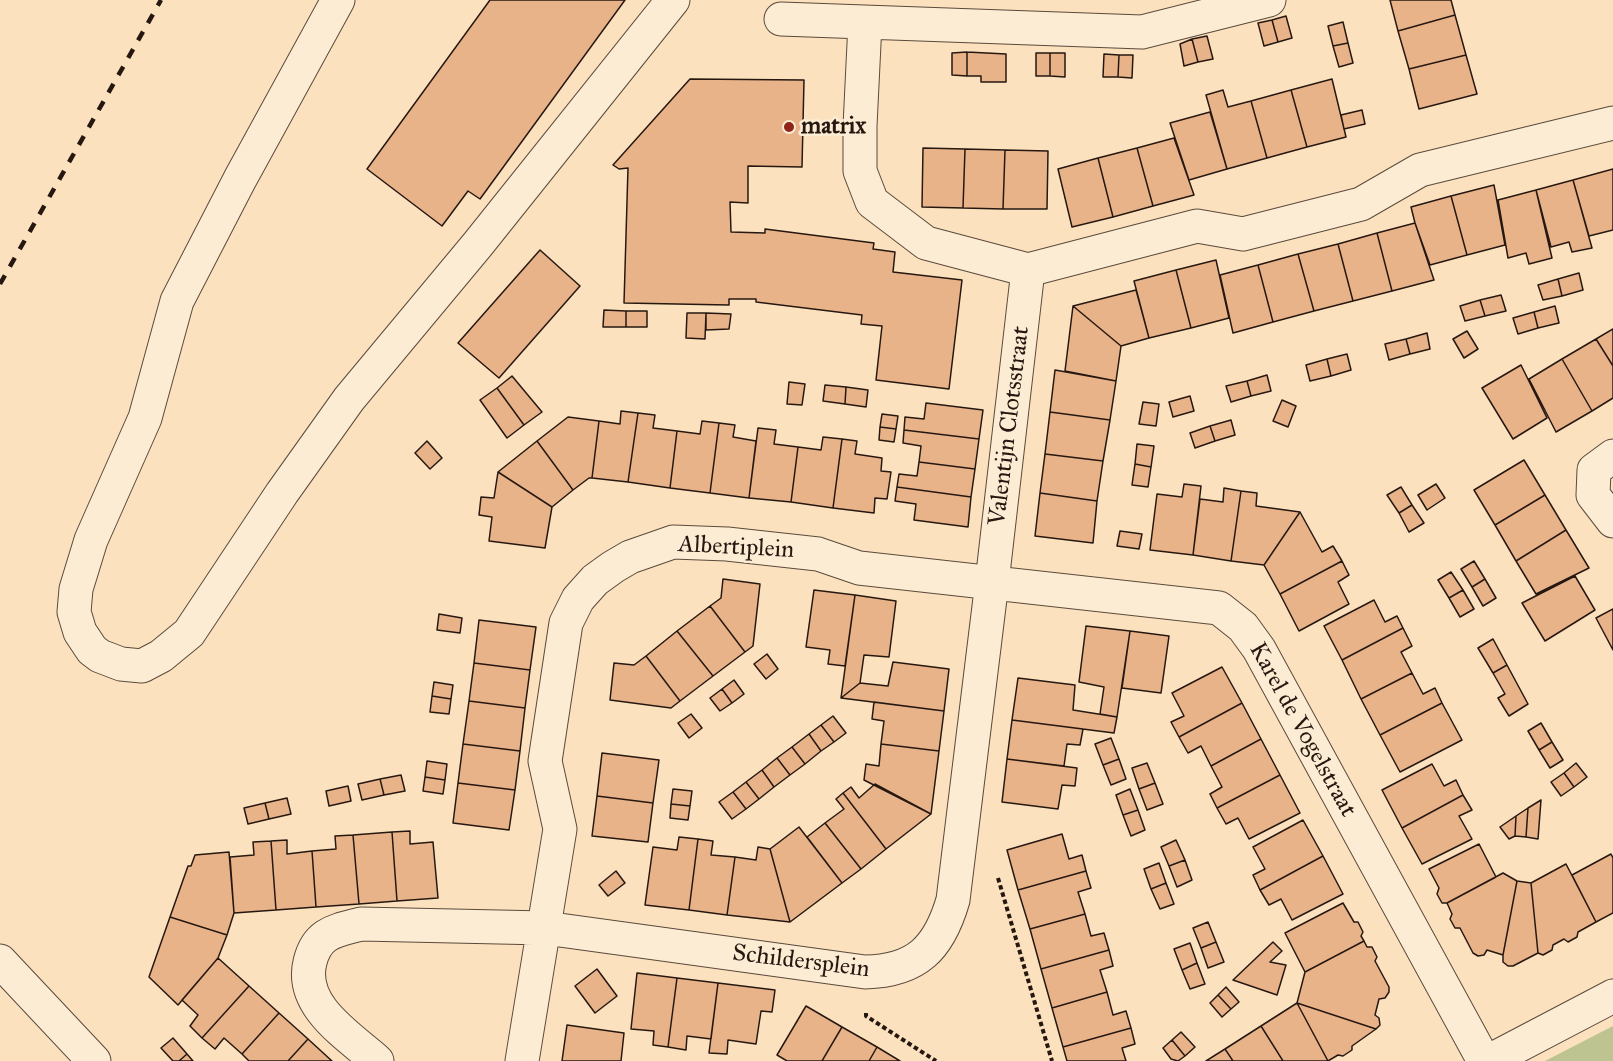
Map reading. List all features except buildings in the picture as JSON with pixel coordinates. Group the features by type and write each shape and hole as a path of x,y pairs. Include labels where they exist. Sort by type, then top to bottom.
{"street":[{"path":"338,0 240,178 177,301 145,418 91,540 76,589 74,612 80,632 92,650 100,656 121,664 142,666 161,656 189,633 282,493 349,399 478,244 673,0"},
{"path":"781,19 1142,32 1269,0"},
{"path":"865,23 860,171 872,201 926,243 1028,270 1197,226 1243,234 1361,204 1420,170 1613,123"},
{"name":"Valentijn Clotsstraat","path":"992,582 1028,270"},
{"path":"1613,456 1594,470 1593,495 1613,521"},
{"name":"Albertiplein","path":"522,1061 560,829 545,761 566,623 578,599 595,580 630,557 673,542 727,544 818,554 859,568 992,582"},
{"name":"Schildersplein","path":"377,1061 331,1021 318,1005 309,986 309,967 313,949 322,937 361,924 545,928 865,972 886,972 905,966 922,956 938,938 953,900 992,582"},
{"name":"Karel de Vogelstraat","path":"992,582 1219,608 1243,627 1259,649 1484,1061"},
{"path":"0,961 94,1061"},
{"path":"1489,1061 1613,996"}],"path":[{"path":"957,868 997,874 1052,1061"},
{"path":"865,972 866,1016 936,1061"}],"green space":[{"path":"1613,1026 1613,1061 1545,1061"}],"railway":[{"path":"0,284 161,0"}],"place":[{"name":"matrix","path":"789,127"}]}
